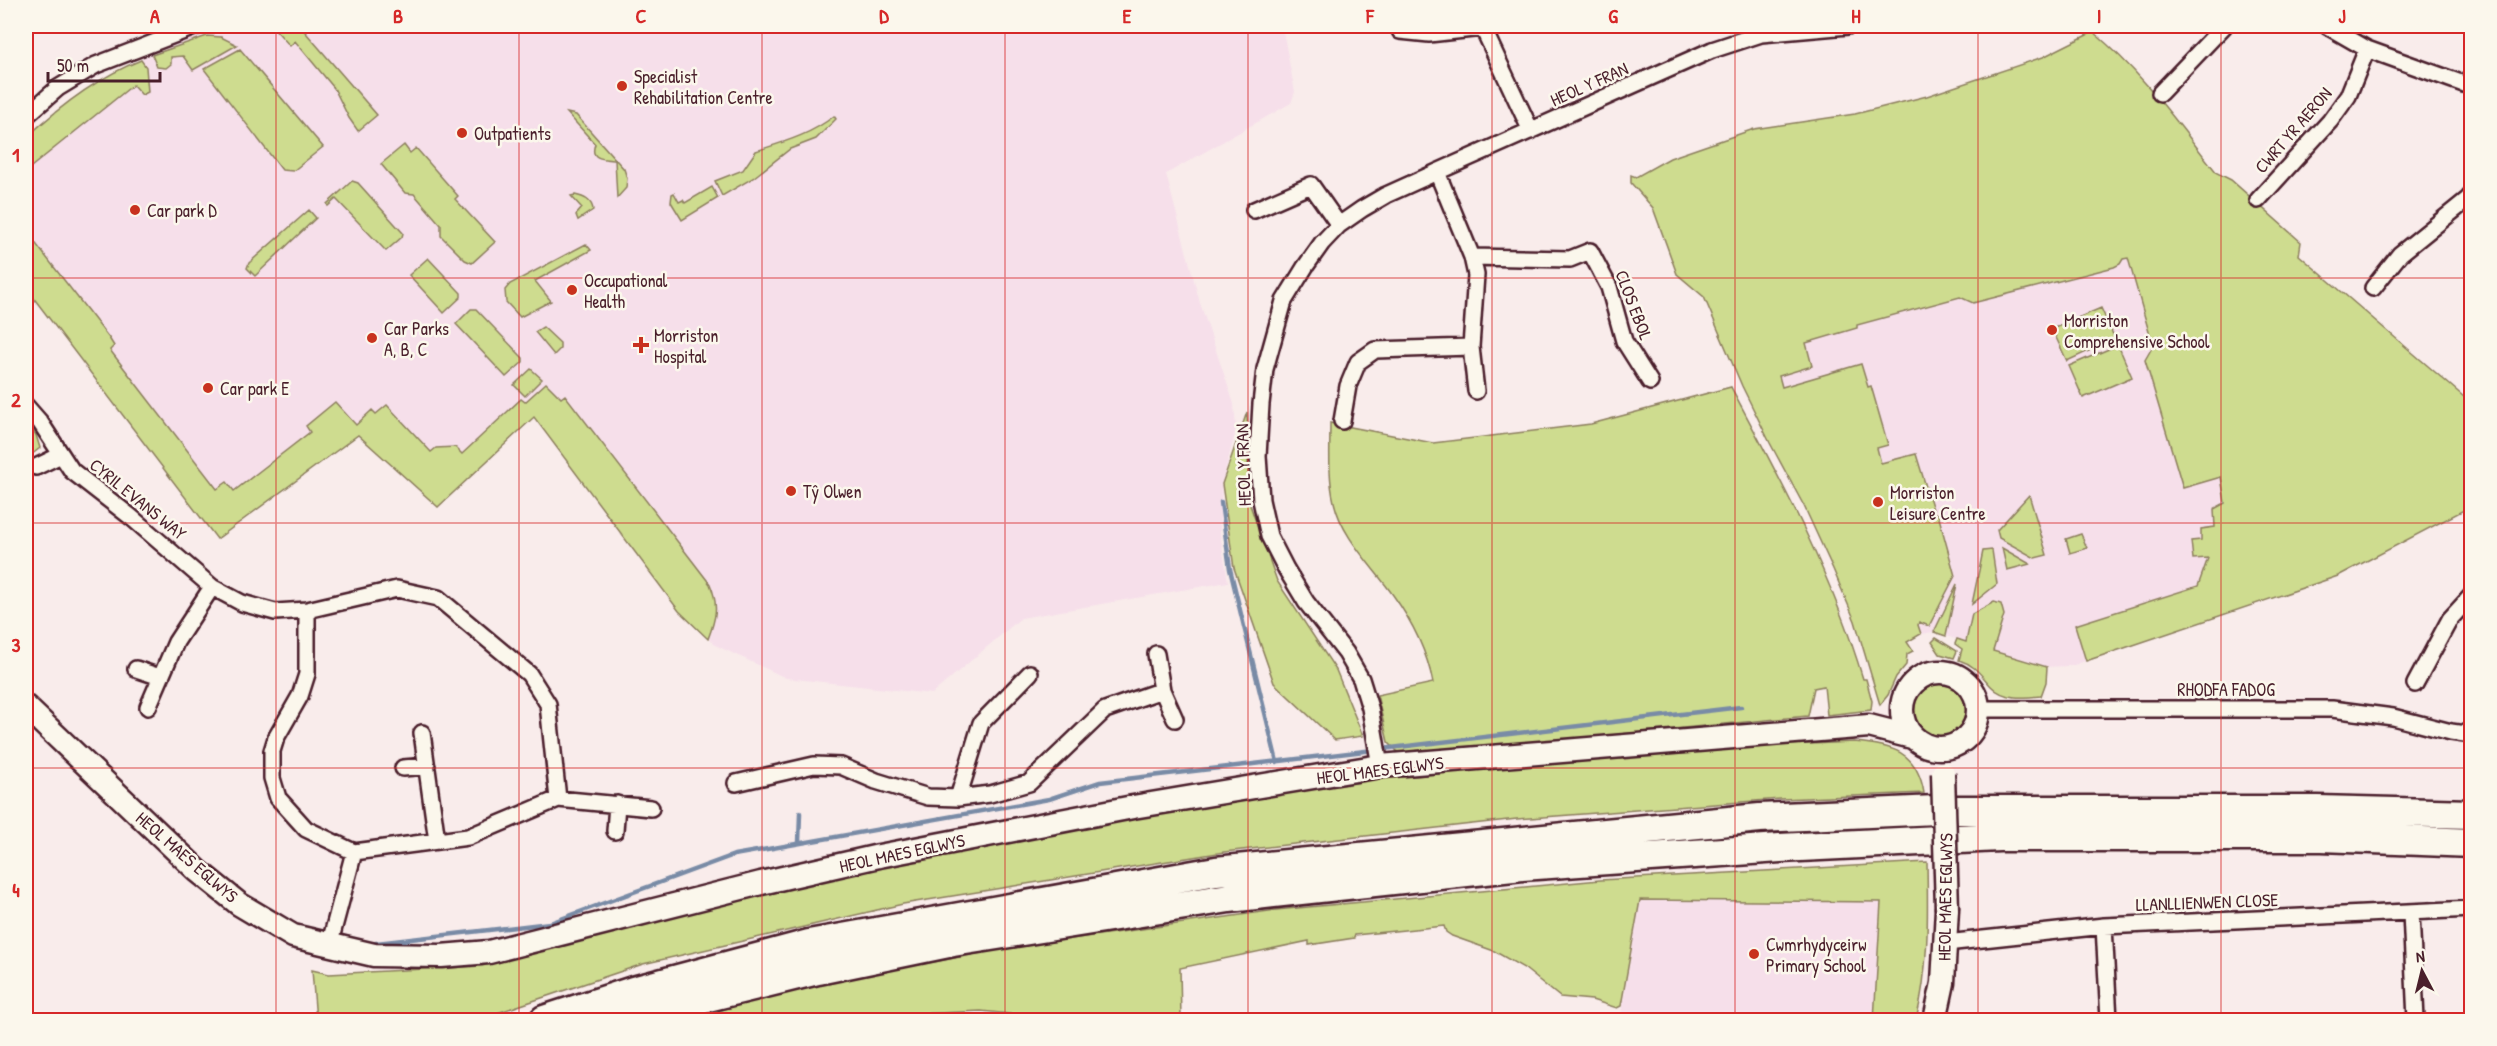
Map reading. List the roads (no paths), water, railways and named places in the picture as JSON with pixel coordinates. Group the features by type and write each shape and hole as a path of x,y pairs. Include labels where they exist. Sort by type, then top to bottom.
{"highway":[{"path":"544,1020 633,991 809,944 1228,870 1760,818 1936,810 2319,810 2472,814"},
{"path":"621,1020 807,972 953,942 1229,898 1522,866 1780,848 1999,837 2322,837 2472,843"}],"street":[{"path":"26,116 58,88 96,65 197,26"},
{"name":"HEOL Y FRAN","path":"1380,766 1370,708 1361,679 1346,653 1306,602 1286,569 1269,536 1261,500 1258,456 1265,369 1284,301 1305,267 1322,243 1339,225 1386,195 1712,50 1761,34 1838,26"},
{"path":"2160,93 2224,26"},
{"path":"2327,26 2367,49 2472,87"},
{"path":"1400,31 1429,34 1482,27 1531,131"},
{"name":"CWRT YR AERON","path":"2258,200 2330,122 2348,96 2367,49"},
{"path":"1437,172 1472,257 1476,275 1471,347 1476,391"},
{"path":"1254,210 1311,185 1339,225"},
{"path":"2373,288 2400,254 2468,200 2472,194"},
{"name":"CLOS EBOL","path":"1472,257 1570,260 1590,251 1609,287 1624,341 1650,382"},
{"path":"1342,421 1347,386 1358,362 1375,350 1471,347"},
{"name":"CYRIL EVANS WAY","path":"26,406 72,471 132,517 212,587 242,603 275,612 307,610 397,589 438,598 529,674 548,704 558,798"},
{"path":"36,467 61,454"},
{"path":"148,707 176,642 212,587"},
{"path":"2415,684 2450,619 2472,595"},
{"path":"307,610 307,674 300,696 276,738 272,751 272,778 278,798 306,829 354,852 468,837 558,798 651,808"},
{"path":"1155,654 1162,690 1175,719"},
{"path":"136,669 160,677"},
{"name":"HEOL MAES EGLWYS","path":"1869,726 1902,704 1908,688 1914,681 1929,673 1945,672 1961,678 1976,697 1978,709"},
{"path":"958,798 981,723 1030,673"},
{"path":"735,783 814,765 841,766 876,781 928,797 958,798 990,794 1029,783 1105,710 1162,690"},
{"path":"1902,704 1903,722 1943,773 1961,742 1973,729 1978,709"},
{"name":"HEOL MAES EGLWYS","path":"26,707 198,871 239,903 293,936 374,955 441,956 489,952 879,856 1133,807 1380,766 1869,726 1916,740 1927,747 1945,748 1961,742"},
{"name":"RHODFA FADOG","path":"1978,709 2332,709 2393,717 2472,735"},
{"path":"422,733 438,841"},
{"path":"403,768 427,766"},
{"name":"HEOL MAES EGLWYS","path":"1935,1020 1943,983 1946,944 1943,773"},
{"path":"615,831 617,804"},
{"path":"329,946 354,852"},
{"name":"LLANLLIENWEN CLOSE","path":"1946,944 2104,926 2472,909"},
{"path":"2411,913 2416,1020"},
{"path":"2104,926 2109,1020"}],"waterway":[{"path":"1221,502 1230,569 1277,762"},
{"path":"368,944 550,923 734,855 1049,799 1100,782 1741,707"},
{"path":"799,843 800,813"}],"place":[{"name":"Specialist Rehabilitation Centre","path":"622,86"},
{"name":"Outpatients","path":"462,133"},
{"name":"Car park D","path":"135,210"},
{"name":"Occupational Health","path":"572,290"},
{"name":"Morriston Comprehensive School","path":"2052,330"},
{"name":"Car Parks A, B, C","path":"372,338"},
{"name":"Morriston Hospital","path":"641,345"},
{"name":"Car park E","path":"208,388"},
{"name":"Tŷ Olwen","path":"791,491"},
{"name":"Morriston Leisure Centre","path":"1878,502"},
{"name":"Cwmrhydyceirw Primary School","path":"1754,954"}]}
